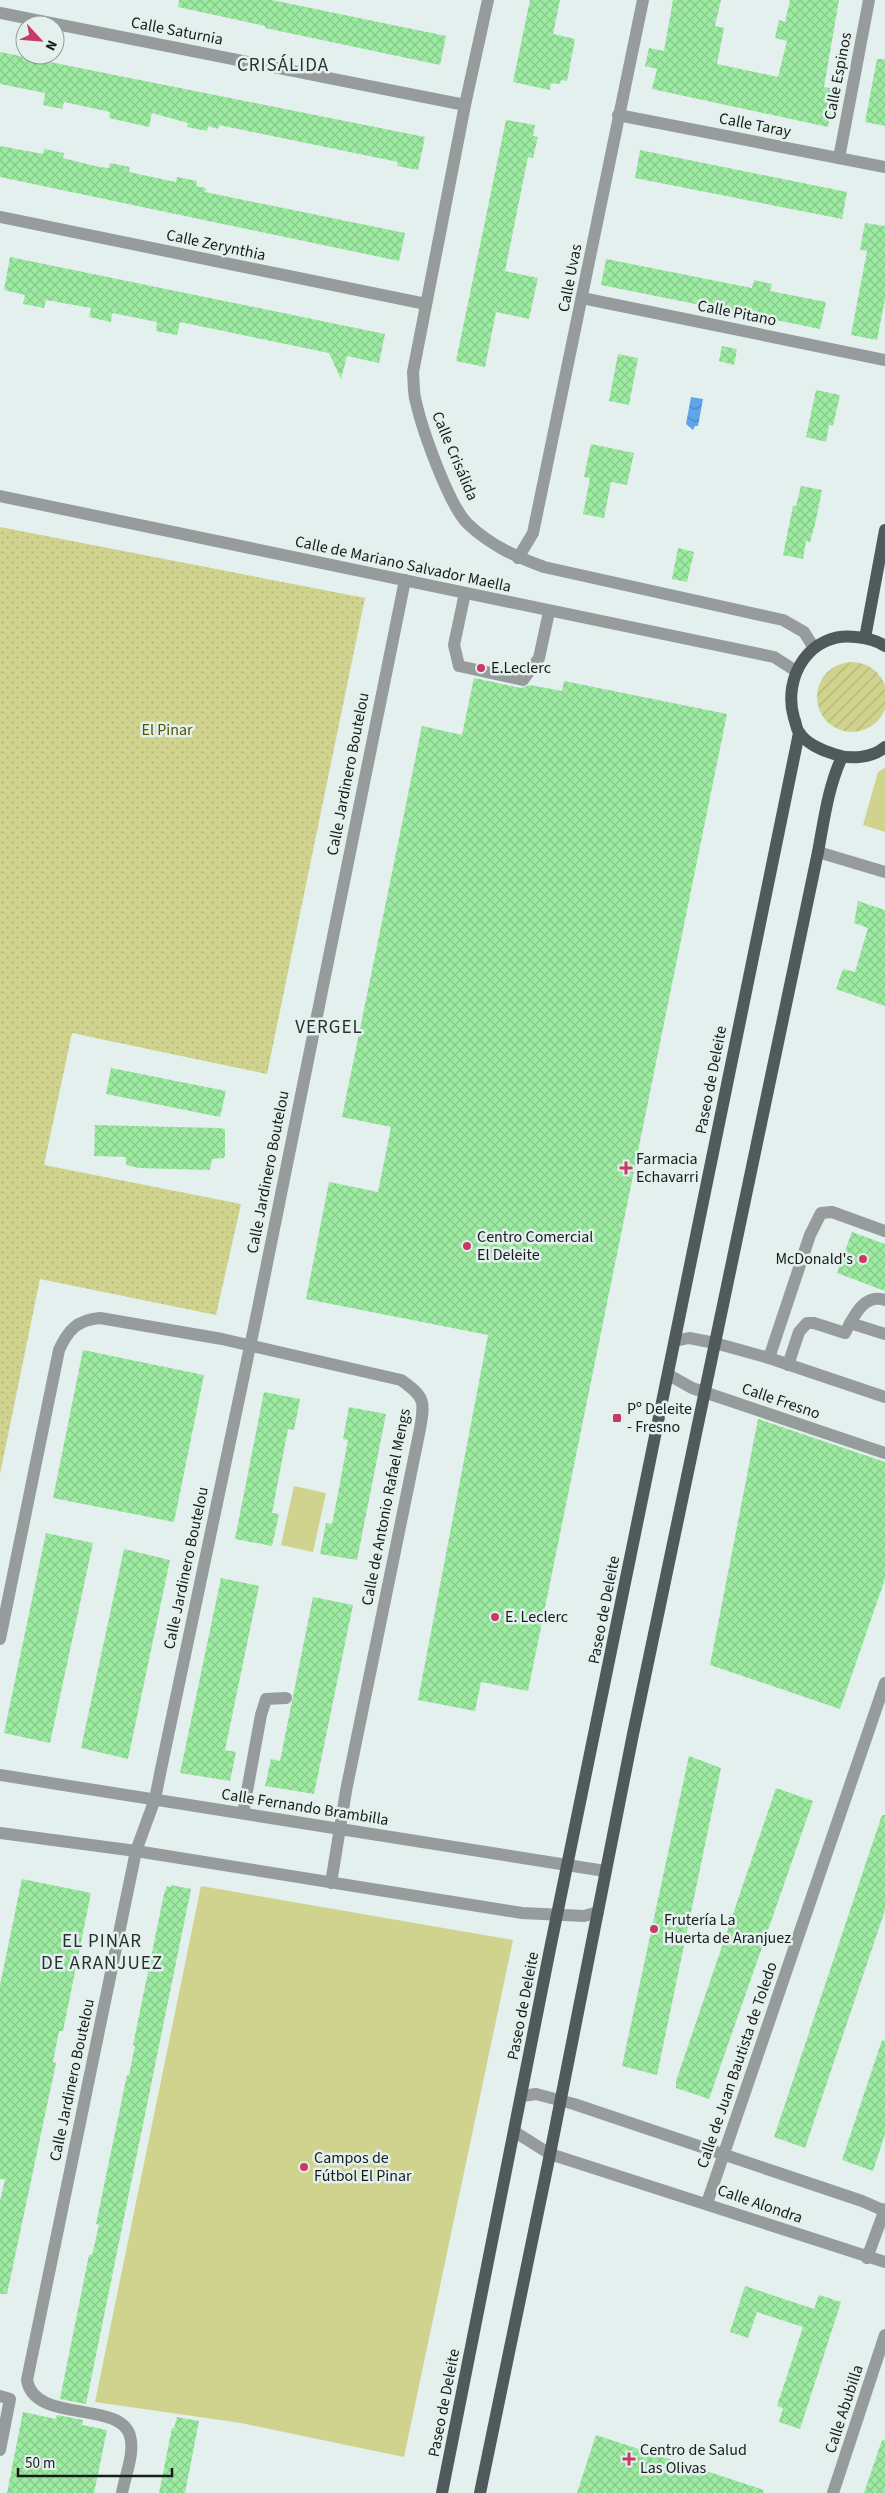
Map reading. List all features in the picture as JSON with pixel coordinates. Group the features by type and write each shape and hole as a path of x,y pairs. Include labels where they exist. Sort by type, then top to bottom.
{"main road":[{"path":"865,638 885,530"},
{"path":"883,643 845,635 828,639 814,648 803,658 796,671 790,688 790,706 799,733 822,751 842,757 863,757 885,746"},
{"name":"Paseo de Deleite","path":"442,2493 799,733"},
{"path":"480,2493 561,2100 605,1871 704,1390 818,852 826,803 835,771 842,757"}],"street":[{"name":"Calle Crisálida","path":"488,0 465,105 413,372 415,400 426,435 451,496 467,523 492,543 518,558 544,567 783,620 804,632 814,648"},
{"name":"Calle Uvas","path":"518,558 533,533 643,0"},
{"name":"Calle Espinos","path":"839,158 869,0"},
{"name":"Calle Saturnia","path":"0,13 465,105"},
{"name":"Calle Taray","path":"618,115 885,167"},
{"name":"Calle Zerynthia","path":"0,217 426,304"},
{"name":"Calle Pitano","path":"582,298 885,360"},
{"name":"Calle de Mariano Salvador Maella","path":"0,496 405,580 548,612 774,657 796,671"},
{"name":"Calle Jardinero Boutelou","path":"29,2389 27,2380 136,1852 155,1799 405,580"},
{"path":"465,593 454,645 459,666 522,680 539,658 548,612"},
{"path":"818,852 885,872"},
{"path":"770,1358 810,1236 821,1213 832,1212 885,1231"},
{"path":"788,1365 799,1332 807,1323 814,1323 845,1333 854,1312 872,1300 885,1300"},
{"name":"Calle de Antonio Rafael Mengs","path":"0,1639 59,1350 66,1334 76,1324 86,1319 100,1318 249,1346 402,1380 419,1393 424,1409 340,1828 331,1883"},
{"path":"850,1323 885,1334"},
{"path":"675,1341 689,1338 715,1343 770,1358 885,1397"},
{"name":"Calle Fresno","path":"669,1375 680,1383 704,1390 738,1404 885,1453"},
{"name":"Calle de Juan Bautista de Toledo","path":"707,2203 885,1683"},
{"path":"243,1813 261,1715 266,1699 286,1698"},
{"name":"Calle Fernando Brambilla","path":"0,1775 605,1871"},
{"path":"0,1833 136,1852 522,1913 584,1916 598,1912"},
{"path":"522,2096 536,2094 561,2100 885,2209 867,2258"},
{"name":"Calle Alondra","path":"515,2132 550,2154 707,2203 867,2258 885,2262"},
{"name":"Calle Abubilla","path":"833,2493 885,2335"},
{"path":"0,2450 5,2397 29,2389 36,2397 46,2403 114,2420 125,2425 130,2434 132,2444 122,2493"}],"green space":[{"name":"El Pinar","path":"0,527 365,598 267,1074 72,1033 44,1165 241,1204 216,1315 40,1279 0,1474"},
{"path":"852,662 865,665 877,672 884,684 887,697 884,710 877,722 865,729 852,732 839,729 827,722 820,710 817,697 820,684 827,672 839,665"},
{"path":"885,768 885,832 863,825 878,772"},
{"path":"294,1486 326,1493 313,1552 281,1545"},
{"name":"Campos de Fútbol El Pinar","path":"201,1886 513,1940 404,2457 241,2423 95,2402"}],"water":[{"path":"691,397 703,399 698,426 695,426 693,430 686,424"}],"building":[{"path":"179,0 272,0 446,36 440,65 265,28 265,26 178,7"},
{"path":"530,0 560,0 553,34 575,39 567,81 561,80 560,84 551,83 550,90 513,82"},
{"path":"673,0 721,0 715,26 724,28 717,64 778,77 787,41 775,38 779,20 785,22 790,0 839,0 824,87 835,89 828,127 652,89 657,69 645,66 649,48 664,51"},
{"path":"0,52 15,55 15,65 65,65 425,137 418,170 397,166 398,162 219,125 218,129 208,126 207,131 187,127 188,123 152,113 149,127 109,118 110,112 64,102 62,109 43,105 45,93 0,84"},
{"path":"877,59 885,59 885,126 865,122"},
{"path":"506,120 535,125 533,136 538,137 533,158 528,157 505,271 538,278 529,319 496,312 485,367 456,361"},
{"path":"0,146 43,154 44,149 64,153 63,158 99,167 109,168 110,163 130,167 129,172 166,180 176,182 177,177 197,181 196,186 206,188 205,192 405,233 399,261 0,177"},
{"path":"640,150 847,192 842,219 635,178"},
{"path":"865,223 885,226 885,299 877,340 851,335 867,251 860,250"},
{"path":"10,257 385,334 379,363 347,356 341,379 329,353 180,322 177,335 156,331 157,322 112,313 111,322 89,317 91,308 46,300 44,308 23,304 25,295 4,290"},
{"path":"606,259 752,288 754,280 772,284 770,291 826,302 820,329 601,285"},
{"path":"722,346 737,349 734,365 719,361"},
{"path":"618,354 638,358 629,405 609,401"},
{"path":"816,390 840,395 833,426 829,425 826,442 806,437"},
{"path":"591,444 634,453 627,485 611,482 604,518 583,514 590,478 584,477"},
{"path":"801,486 822,490 815,524 810,542 806,541 803,559 783,555 793,506 796,506"},
{"path":"678,548 694,552 687,582 672,579"},
{"name":"Centro Comercial El Deleite","path":"474,678 521,688 530,685 562,691 564,681 727,714 528,1691 481,1682 475,1711 418,1700 488,1335 306,1299 329,1182 378,1192 391,1127 342,1117 422,726 462,735"},
{"path":"858,901 885,910 885,1006 836,989 843,969 855,972 868,928 854,923"},
{"path":"111,1068 226,1091 220,1117 106,1094"},
{"path":"95,1125 225,1129 225,1155 224,1158 212,1159 210,1170 139,1168 126,1165 126,1157 94,1156"},
{"name":"McDonald's","path":"852,1232 885,1244 885,1291 837,1273"},
{"path":"83,1350 204,1375 174,1522 53,1498"},
{"path":"264,1392 300,1399 294,1430 288,1429 272,1513 279,1514 272,1546 235,1539"},
{"path":"349,1407 386,1414 357,1560 320,1554 326,1523 332,1524 348,1440 343,1439"},
{"path":"758,1419 885,1462 885,1579 840,1709 710,1665"},
{"path":"46,1533 93,1543 50,1743 4,1733"},
{"path":"124,1549 170,1560 128,1759 81,1748"},
{"path":"221,1578 259,1586 225,1750 236,1752 230,1781 180,1773"},
{"path":"313,1597 353,1605 314,1794 265,1786 271,1759 280,1761"},
{"path":"689,1756 721,1768 657,2075 622,2066"},
{"path":"776,1788 813,1801 709,2099 676,2088 676,2081"},
{"path":"882,1815 885,1815 885,1910 805,2148 774,2137"},
{"path":"22,1879 91,1893 63,2031 59,2031 53,2062 56,2063 7,2294 0,2294 0,2201 5,2179 0,2179 0,1985"},
{"path":"171,1885 191,1889 86,2404 60,2399 89,2255 92,2255 99,2225 96,2224 127,2075 129,2075 135,2046 133,2045 164,1894 167,1886 171,1887"},
{"path":"882,2040 885,2041 885,2134 873,2171 842,2160"},
{"path":"745,2286 814,2309 819,2295 841,2302 800,2429 779,2422 783,2408 777,2406 803,2327 757,2312 748,2338 730,2332"},
{"path":"23,2412 56,2419 57,2415 83,2420 82,2425 107,2430 94,2493 7,2493"},
{"path":"177,2417 199,2421 185,2493 159,2493 172,2428 174,2428"},
{"name":"Centro de Salud Las Olivas","path":"596,2435 764,2490 763,2493 577,2493"},
{"path":"882,2440 885,2440 885,2493 864,2493"}],"place":[{"name":"E.Leclerc","path":"481,668"},
{"name":"Farmacia Echavarri","path":"626,1168"},
{"name":"Centro Comercial El Deleite","path":"467,1246"},
{"name":"McDonald's","path":"863,1259"},
{"name":"Pº Deleite - Fresno","path":"617,1418"},
{"name":"E. Leclerc","path":"495,1617"},
{"name":"Frutería La Huerta de Aranjuez","path":"654,1929"},
{"name":"Campos de Fútbol El Pinar","path":"304,2167"},
{"name":"Centro de Salud Las Olivas","path":"629,2459"}],"district":[{"name":"CRISÁLIDA","path":"283,65"},
{"name":"VERGEL","path":"329,1027"},
{"name":"EL PINAR DE ARANJUEZ","path":"102,1952"}]}
